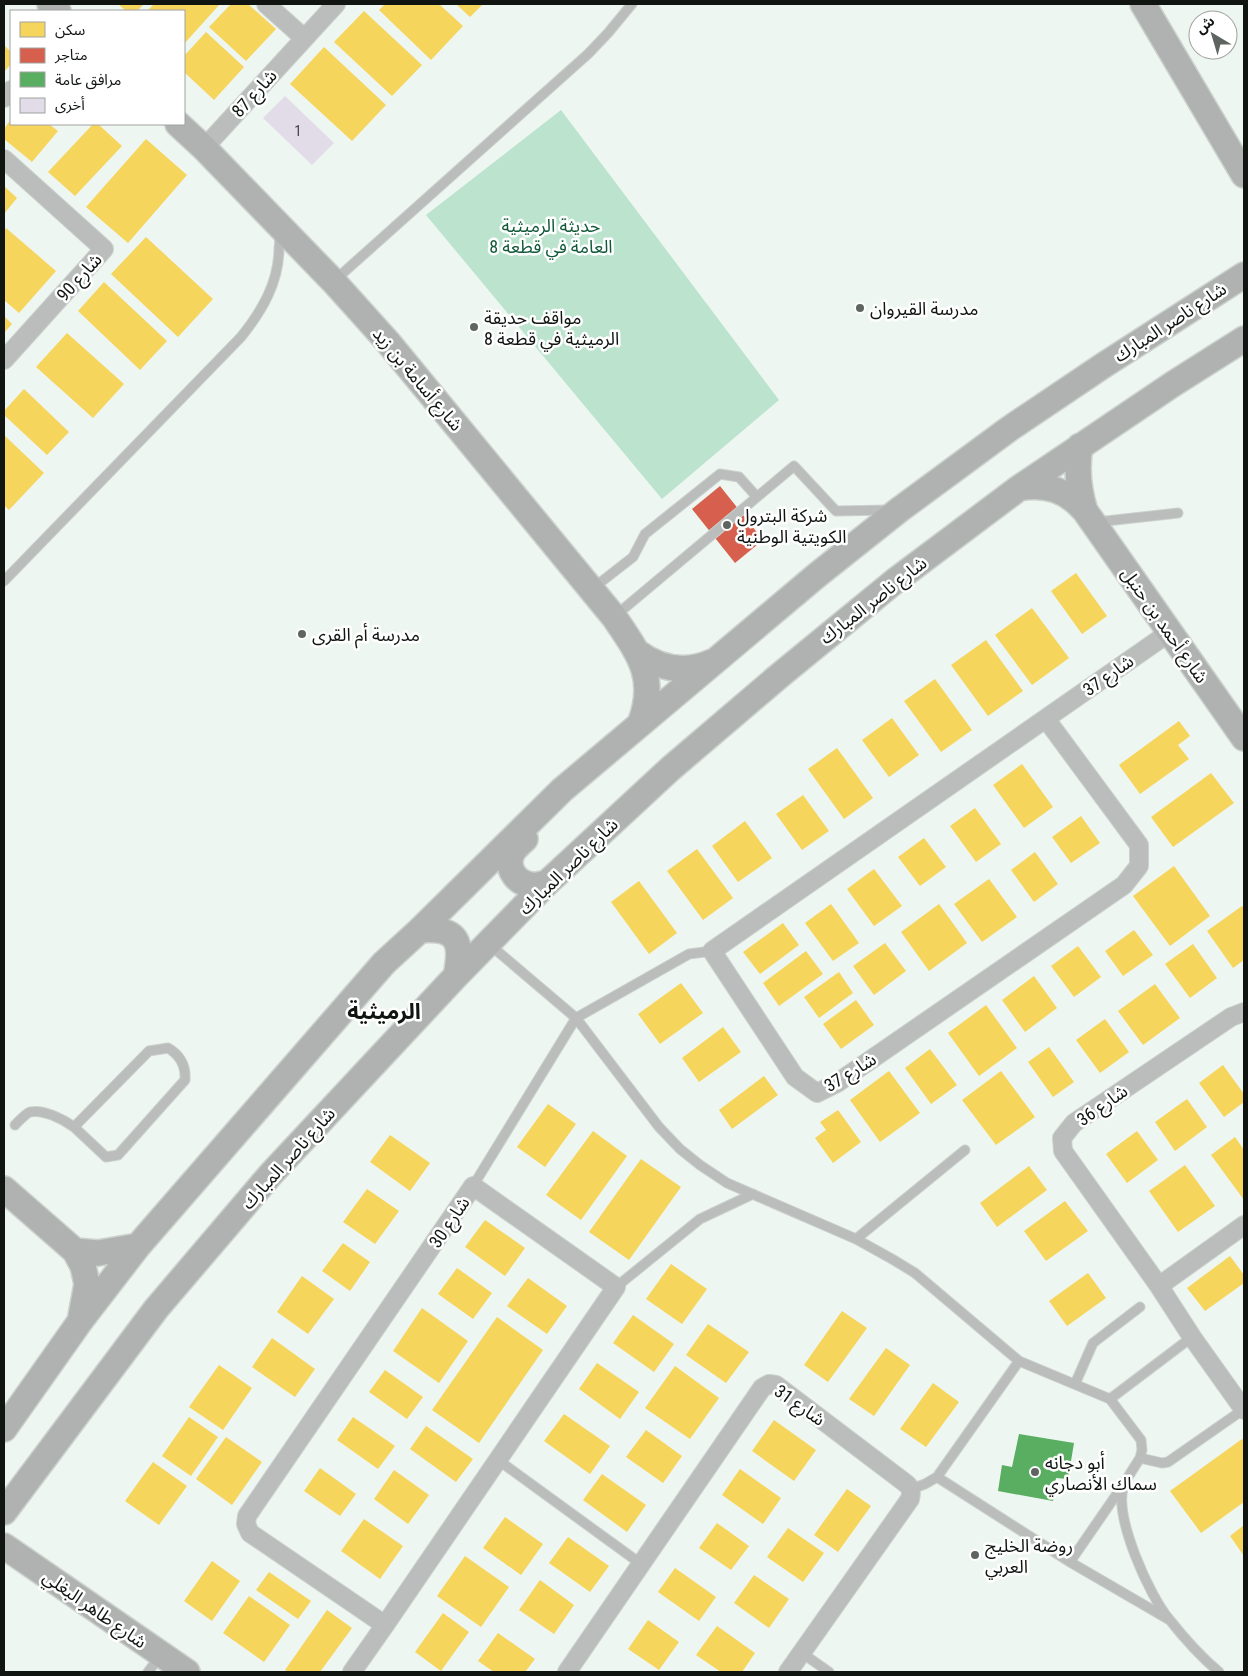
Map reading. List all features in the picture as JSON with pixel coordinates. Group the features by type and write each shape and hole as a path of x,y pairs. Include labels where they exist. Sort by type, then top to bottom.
{"street":[{"path":"266,4 304,38"},
{"name":"شارع 87","path":"204,148 336,4"},
{"path":"1145,4 1244,174"},
{"name":"شارع أسامة بن زيد","path":"179,125 204,148 333,281 404,362 614,617 637,652 645,672 647,687 646,704 640,724"},
{"name":"شارع 90","path":"4,159 104,249 4,360"},
{"name":"شارع ناصر المبارك","path":"4,1429 81,1320 138,1246 384,963 562,790 816,576 900,510 1010,429 1104,365 1244,275"},
{"name":"شارع ناصر المبارك","path":"4,1512 156,1309 271,1174 456,976 546,883 670,769 779,676 895,582 1019,488 1173,384 1244,339"},
{"name":"شارع أحمد بن حنبل","path":"1080,446 1078,479 1089,517"},
{"name":"شارع أحمد بن حنبل","path":"1019,488 1044,486 1056,489 1077,502 1244,738"},
{"name":"شارع 37","path":"1046,718 1139,845 1139,866 1124,885 837,1083 817,1092 795,1076 712,951 1046,718 1170,632"},
{"name":"شارع أسامة بن زيد","path":"637,652 657,664 680,670 703,666 714,661"},
{"path":"546,883 532,885 520,881 510,870 509,861 514,850 558,806 562,790"},
{"path":"420,930 442,930 451,934 455,939 459,948 460,958 456,976"},
{"name":"شارع 36","path":"1244,1012 1230,1017 1074,1123 1062,1138 1063,1152 1160,1286 1192,1337 1244,1410"},
{"name":"شارع 30","path":"385,1625 250,1533 246,1524 248,1516 473,1186 616,1287"},
{"path":"4,1189 75,1251 83,1266 87,1284 81,1320"},
{"path":"1160,1286 1244,1225"},
{"path":"75,1251 98,1254 138,1246"},
{"path":"352,1672 616,1287"},
{"name":"شارع 31","path":"567,1672 762,1388 769,1384 776,1385 911,1489"},
{"path":"788,1672 910,1499 911,1489"},
{"name":"شارع طاهر البغلي","path":"4,1546 155,1663 187,1672"}],"lane":[{"path":"333,281 588,54 632,4"},
{"path":"4,581 241,337 253,322 269,293 279,258 280,237 274,220"},
{"path":"614,617 794,466 836,511 900,510"},
{"path":"592,589 633,557 645,534 720,474 739,477 757,497"},
{"path":"1089,517 1178,513"},
{"path":"488,943 576,1018 669,1138 700,1165 720,1178 753,1194 856,1239 915,1273 1019,1361 1110,1399 1141,1440 1142,1450 1140,1458 1123,1485 1070,1562"},
{"path":"473,1186 576,1018 689,954 712,951"},
{"path":"15,1125 29,1112 42,1112 74,1126 106,1157 118,1155 185,1080 186,1070 184,1064 176,1053 168,1048 149,1051 74,1126"},
{"path":"856,1239 965,1150"},
{"path":"616,1287 700,1219 753,1194"},
{"path":"1075,1384 1093,1343 1140,1307"},
{"path":"1110,1399 1192,1337"},
{"path":"911,1489 937,1477 1019,1361"},
{"path":"1140,1458 1162,1463 1168,1462 1244,1410"},
{"path":"498,1460 642,1564"},
{"path":"937,1477 1070,1562 1168,1618"},
{"path":"1123,1485 1122,1503 1134,1552 1156,1599 1168,1618 1213,1670"},
{"path":"802,1653 829,1672"}],"green space":[{"name":"حديثة الرميثية العامة في قطعة 8","path":"561,110 779,400 662,499 426,215"}],"building: سكن":[{"path":"118,4 144,4 138,10 125,10"},
{"path":"154,4 220,4 185,43 185,10 148,10"},
{"path":"231,4 248,4 276,29 246,61 209,27"},
{"path":"385,4 439,4 463,26 431,60 379,10"},
{"path":"456,4 483,4 470,17"},
{"path":"364,11 422,65 392,96 334,42"},
{"path":"206,32 244,67 214,100 185,73 185,55"},
{"path":"4,45 10,51 10,65 4,72"},
{"path":"324,47 386,105 352,141 290,84"},
{"path":"10,120 10,125 50,125 58,131 32,162 4,139 4,129"},
{"path":"92,125 99,125 122,146 75,196 48,172"},
{"path":"146,139 187,175 128,243 86,207"},
{"path":"4,186 17,198 4,214"},
{"path":"6,228 56,271 19,313 4,300 4,231"},
{"path":"146,237 213,299 178,337 111,274"},
{"path":"104,282 167,341 140,370 78,311"},
{"path":"4,316 12,324 4,333"},
{"path":"67,333 124,384 93,418 36,367"},
{"path":"24,389 69,432 47,455 4,415 4,411"},
{"path":"4,435 44,473 9,510 4,505"},
{"path":"1076,573 1107,616 1082,634 1051,591"},
{"path":"1032,608 1069,658 1032,685 995,635"},
{"path":"986,640 1023,691 988,716 951,665"},
{"path":"935,679 972,730 941,752 904,701"},
{"path":"892,718 919,755 889,777 862,740"},
{"path":"1179,721 1190,736 1178,745 1189,759 1140,794 1119,765"},
{"path":"837,748 873,798 844,819 808,769"},
{"path":"1022,764 1053,807 1024,828 993,785"},
{"path":"1211,773 1234,803 1173,847 1151,817"},
{"path":"803,795 829,831 802,850 776,814"},
{"path":"975,808 1001,844 976,862 950,826"},
{"path":"1081,816 1100,843 1071,863 1052,837"},
{"path":"745,821 772,858 738,882 712,846"},
{"path":"924,838 946,867 920,886 898,857"},
{"path":"697,849 733,898 703,920 667,871"},
{"path":"1035,852 1058,884 1034,902 1011,870"},
{"path":"1174,866 1210,916 1170,946 1133,896"},
{"path":"874,869 902,906 874,926 847,889"},
{"path":"989,879 1017,917 982,942 954,904"},
{"path":"639,881 677,933 649,954 611,902"},
{"path":"831,904 859,943 833,961 805,923"},
{"path":"939,904 967,943 929,971 901,932"},
{"path":"1242,906 1244,908 1244,960 1233,968 1207,931"},
{"path":"783,923 799,945 760,974 743,952"},
{"path":"1134,930 1153,955 1123,976 1105,951"},
{"path":"885,943 906,971 874,995 853,966"},
{"path":"1193,944 1217,978 1190,998 1165,964"},
{"path":"1078,946 1101,977 1074,997 1051,966"},
{"path":"806,951 823,974 779,1006 763,983"},
{"path":"839,972 853,993 819,1018 804,997"},
{"path":"1034,976 1057,1008 1025,1032 1002,1000"},
{"path":"681,983 703,1013 660,1044 638,1014"},
{"path":"1155,984 1180,1018 1143,1045 1118,1011"},
{"path":"856,1000 874,1025 841,1049 823,1024"},
{"path":"986,1005 1017,1048 979,1076 948,1033"},
{"path":"1105,1019 1129,1052 1100,1073 1076,1040"},
{"path":"723,1027 741,1052 699,1082 682,1058"},
{"path":"1049,1047 1074,1082 1053,1097 1028,1062"},
{"path":"930,1049 957,1085 931,1104 905,1068"},
{"path":"1223,1065 1244,1094 1244,1102 1224,1117 1199,1083"},
{"path":"889,1071 920,1113 880,1142 850,1100"},
{"path":"1001,1071 1035,1117 996,1145 962,1100"},
{"path":"764,1076 778,1095 732,1129 719,1110"},
{"path":"1187,1099 1207,1127 1175,1151 1155,1122"},
{"path":"548,1104 576,1124 545,1167 517,1147"},
{"path":"838,1110 861,1142 833,1163 815,1138 826,1130 820,1122"},
{"path":"593,1131 627,1156 581,1220 546,1195"},
{"path":"1137,1131 1158,1160 1127,1183 1106,1154"},
{"path":"390,1135 430,1163 410,1191 370,1162"},
{"path":"1235,1137 1244,1150 1244,1200 1211,1155"},
{"path":"641,1159 681,1187 629,1260 589,1232"},
{"path":"1185,1165 1215,1206 1178,1232 1149,1191"},
{"path":"1029,1166 1047,1190 997,1227 980,1203"},
{"path":"367,1189 399,1211 375,1244 343,1222"},
{"path":"1065,1201 1088,1231 1046,1261 1024,1231"},
{"path":"485,1220 525,1248 505,1276 465,1247"},
{"path":"343,1243 370,1262 350,1291 322,1271"},
{"path":"1230,1256 1244,1275 1244,1283 1205,1311 1187,1288"},
{"path":"671,1264 707,1289 682,1324 646,1299"},
{"path":"457,1268 492,1293 473,1319 438,1294"},
{"path":"1088,1273 1106,1298 1067,1326 1049,1301"},
{"path":"302,1276 334,1299 308,1334 277,1312"},
{"path":"528,1278 567,1306 547,1334 507,1306"},
{"path":"422,1308 468,1341 439,1383 393,1351"},
{"path":"842,1311 867,1328 828,1382 804,1365"},
{"path":"633,1315 674,1344 654,1372 613,1343"},
{"path":"497,1317 543,1350 479,1443 432,1410"},
{"path":"708,1324 749,1352 726,1383 686,1355"},
{"path":"272,1338 315,1369 295,1397 252,1367"},
{"path":"886,1348 910,1365 874,1416 849,1399"},
{"path":"597,1363 639,1392 620,1419 579,1389"},
{"path":"219,1365 252,1388 223,1430 189,1407"},
{"path":"675,1366 719,1398 690,1439 645,1408"},
{"path":"385,1370 423,1397 407,1419 369,1392"},
{"path":"933,1383 959,1402 926,1447 900,1429"},
{"path":"564,1414 610,1446 590,1474 544,1441"},
{"path":"189,1417 218,1437 191,1476 162,1456"},
{"path":"353,1417 395,1446 378,1469 337,1440"},
{"path":"774,1420 816,1450 794,1481 752,1451"},
{"path":"426,1426 473,1459 456,1482 410,1449"},
{"path":"646,1430 682,1456 663,1483 626,1457"},
{"path":"226,1437 262,1462 232,1505 196,1479"},
{"path":"1242,1439 1244,1441 1244,1502 1201,1533 1170,1491"},
{"path":"153,1462 187,1486 159,1525 125,1501"},
{"path":"320,1468 356,1494 340,1516 304,1491"},
{"path":"740,1469 781,1498 763,1524 722,1495"},
{"path":"394,1470 429,1495 408,1524 374,1499"},
{"path":"602,1474 646,1505 627,1532 583,1500"},
{"path":"847,1489 871,1506 838,1552 814,1535"},
{"path":"505,1517 543,1544 521,1575 483,1548"},
{"path":"364,1519 403,1546 380,1579 341,1551"},
{"path":"717,1523 749,1546 731,1570 699,1548"},
{"path":"1244,1525 1244,1556 1230,1536"},
{"path":"788,1528 824,1553 803,1582 767,1557"},
{"path":"568,1537 609,1566 590,1592 549,1563"},
{"path":"465,1556 509,1587 481,1627 437,1596"},
{"path":"212,1561 240,1581 212,1621 184,1601"},
{"path":"675,1568 716,1597 699,1621 658,1592"},
{"path":"269,1572 311,1601 298,1619 256,1590"},
{"path":"754,1575 789,1599 769,1628 734,1603"},
{"path":"540,1580 574,1605 554,1634 519,1610"},
{"path":"249,1596 290,1625 264,1662 223,1633"},
{"path":"327,1610 352,1628 320,1672 288,1672 285,1670"},
{"path":"443,1613 469,1632 441,1671 415,1652"},
{"path":"648,1620 679,1642 659,1670 628,1649"},
{"path":"717,1626 755,1653 742,1672 721,1672 696,1655"},
{"path":"498,1633 535,1659 525,1672 494,1672 478,1661"}],"building: متاجر":[{"name":"شركة البترول الكويتية الوطنية","path":"720,486 763,540 735,563 692,509"}],"building: مرافق عامة":[{"name":"أبو دجانه سماك الأنصاري","path":"1019,1434 1074,1443 1068,1479 1056,1478 1053,1501 998,1491 1002,1465 1012,1467"}],"building: أخرى":[{"path":"285,96 334,143 312,165 263,118"}],"place":[{"name":"مدرسة القيروان","path":"860,308"},
{"name":"مواقف حديقة الرميثية في قطعة 8","path":"474,327"},
{"name":"شركة البترول الكويتية الوطنية","path":"727,525"},
{"name":"مدرسة أم القرى","path":"302,634"},
{"name":"أبو دجانه سماك الأنصاري","path":"1035,1472"},
{"name":"روضة الخليج العربي","path":"975,1555"}],"district":[{"name":"الرميثية","path":"384,1011"}]}
